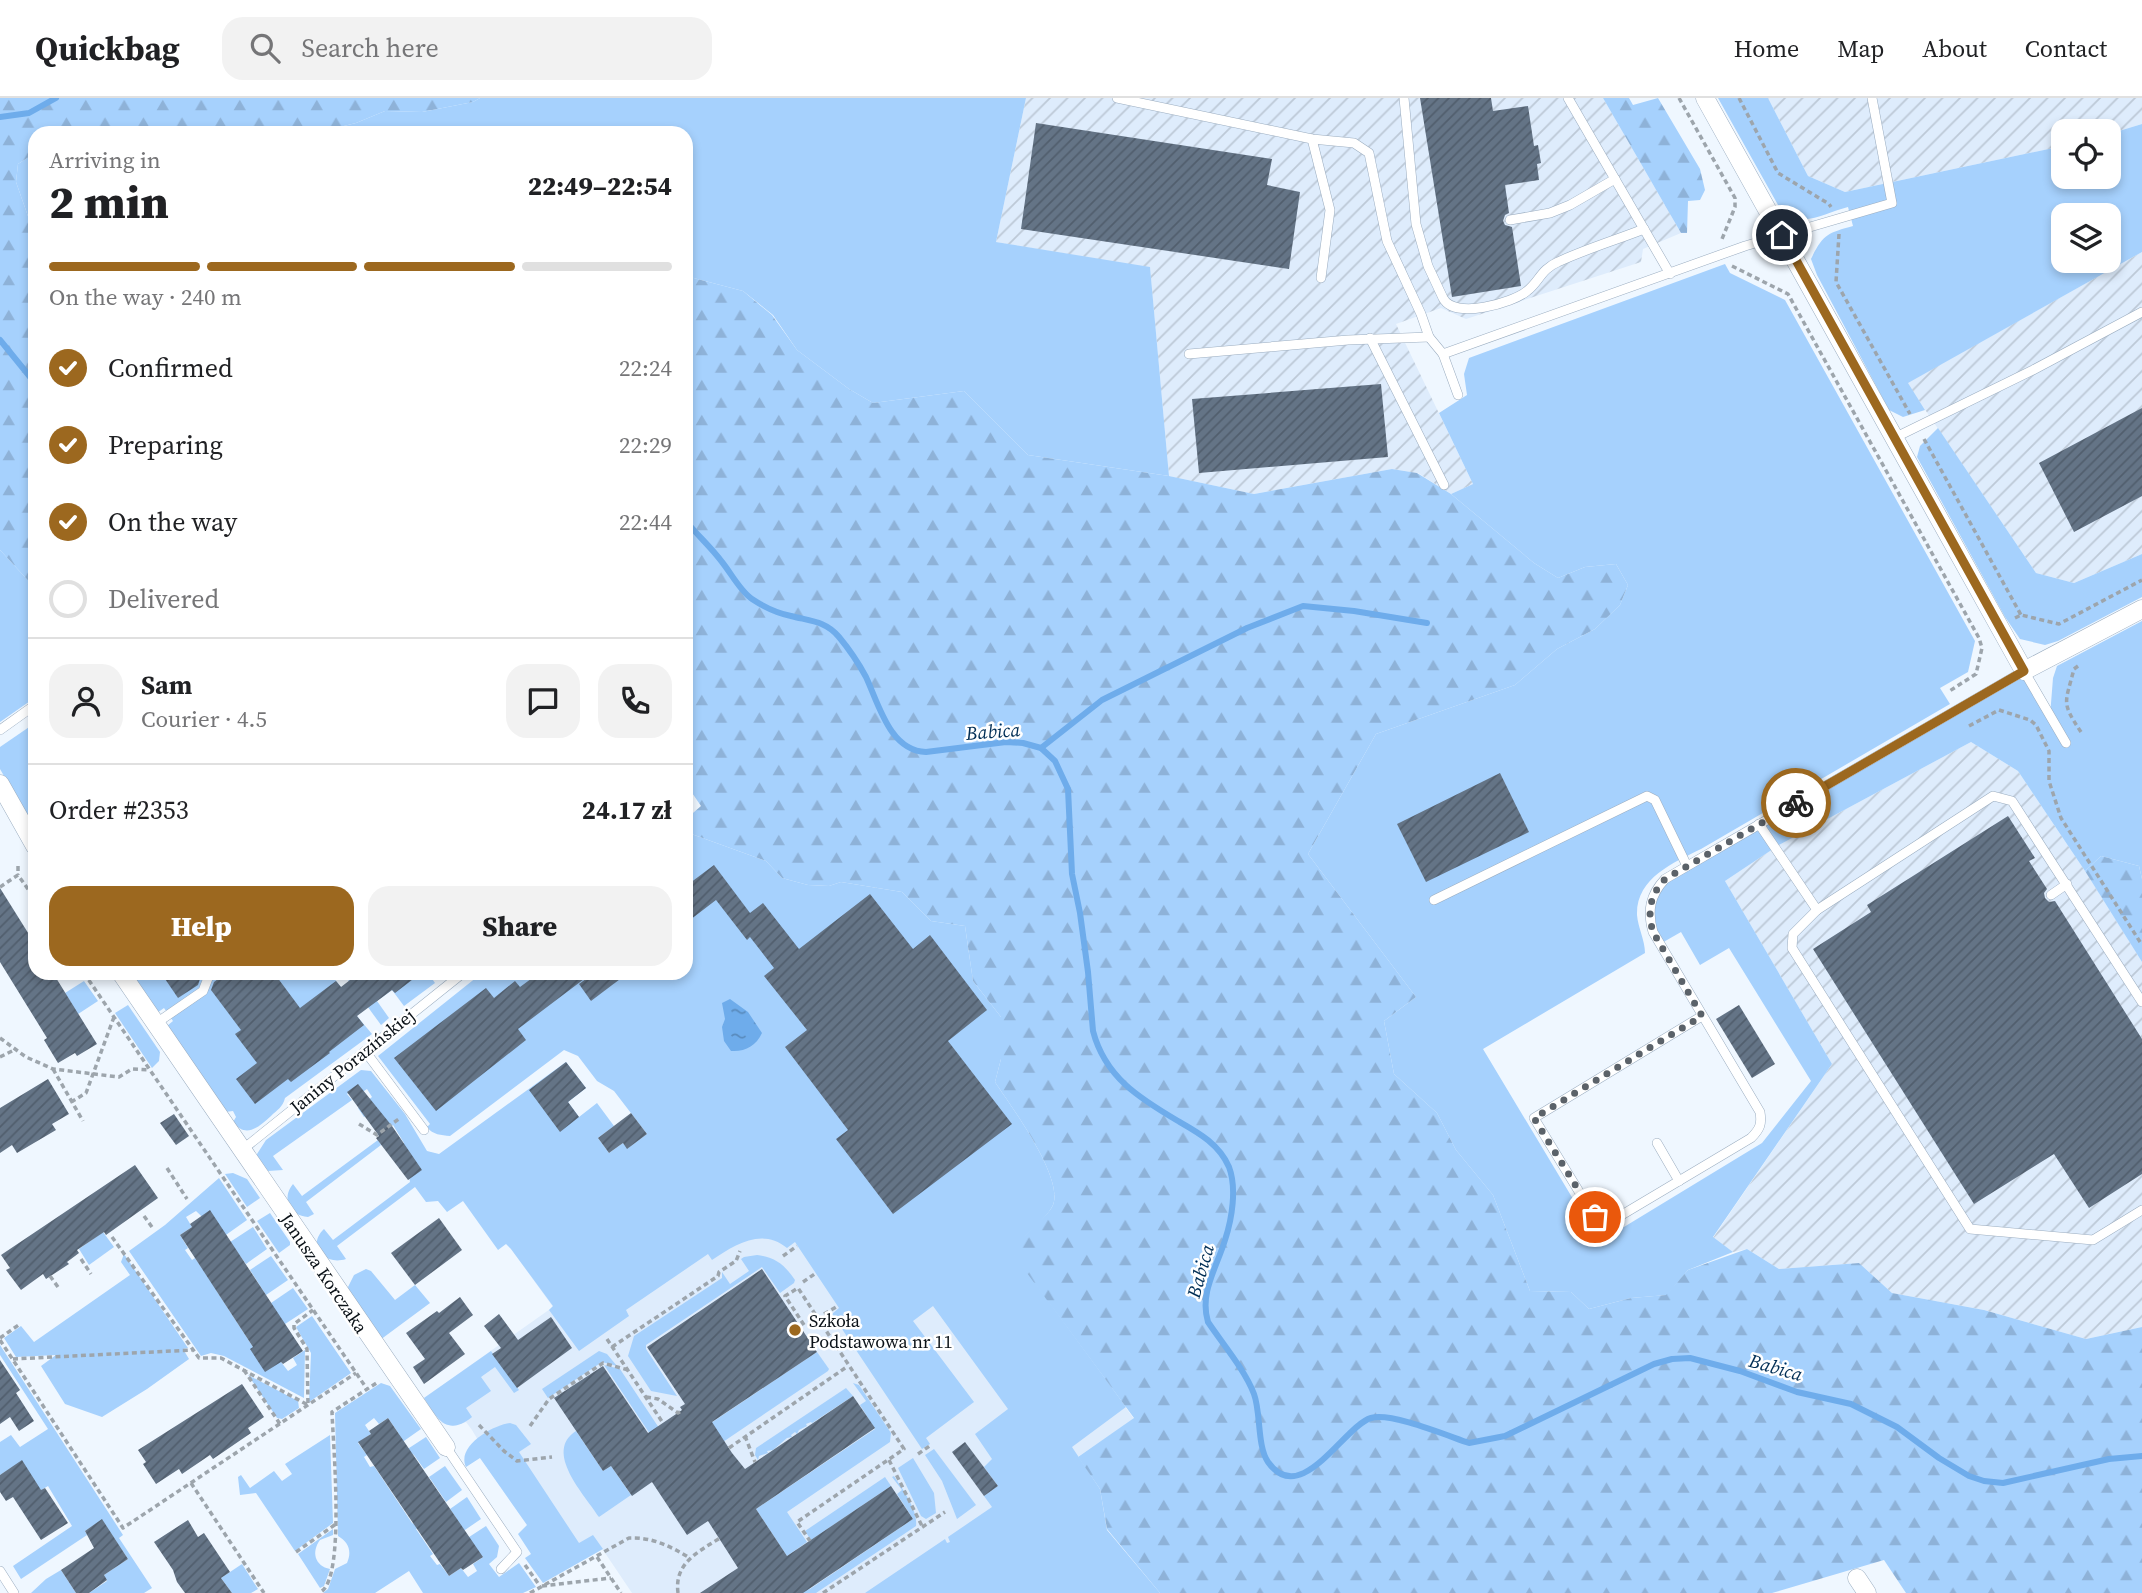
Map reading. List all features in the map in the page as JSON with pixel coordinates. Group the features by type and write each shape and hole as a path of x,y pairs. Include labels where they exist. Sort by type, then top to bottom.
{"street":[{"path":"1705,98 2024,671 2142,609"},
{"path":"0,784 28,834"},
{"name":"Janusza Korczaka","path":"126,980 446,1447"}],"lane":[{"path":"1116,98 1312,139 1354,143 1369,153 1387,241 1429,337 1443,354 1458,395"},
{"path":"1404,98 1420,245 1446,304 1452,308 1479,309 1519,296 1530,289 1541,274 1557,262 1644,229"},
{"path":"1568,98 1670,274"},
{"path":"1443,354 1727,253 1892,203 1872,98"},
{"path":"1312,139 1330,210 1321,278"},
{"path":"1510,220 1560,209 1615,179"},
{"path":"1894,438 2033,370 2142,312"},
{"path":"1189,354 1370,338 1429,337"},
{"path":"1370,338 1444,485"},
{"path":"1702,1016 1534,1118 1588,1208 1600,1220 1615,1219 1751,1138 1762,1122 1760,1112 1660,944 1650,921 1650,908 1657,888 1665,879 2024,671 2066,743"},
{"path":"0,730 28,710"},
{"path":"1434,900 1647,796 1655,800 1687,866"},
{"path":"2142,1002 2012,801 1993,796 1816,910 1793,934 1793,948 1970,1229 2093,1241 2142,1210"},
{"path":"1759,824 1816,910"},
{"path":"2051,895 2067,884"},
{"path":"155,1024 203,991 207,980"},
{"name":"Janiny Porazińskiej","path":"242,1150 454,980"},
{"path":"365,1051 424,1130"},
{"path":"1657,1143 1679,1181"},
{"name":"Janusza Korczaka","path":"446,1447 517,1552 501,1569"},
{"path":"0,1571 14,1593"}],"path":[{"path":"1678,98 1735,198 1735,207 1721,240 1733,267 1788,294 1979,639 1982,648 1976,674 1948,692"},
{"path":"1739,98 1778,173"},
{"path":"1836,282 2021,615 2059,624 2142,580"},
{"path":"2081,664 2074,669 2066,700 2066,710 2081,732"},
{"path":"1969,726 1999,710 2030,720 2036,725 2049,751 2049,781 2062,818 2142,945"},
{"path":"18,866 18,875 28,889"},
{"path":"0,887 18,875"},
{"path":"90,980 367,1389"},
{"path":"71,1102 86,1093 114,1017"},
{"path":"0,1038 14,1049 52,1069 120,1077 132,1069 149,1070"},
{"path":"0,1056 14,1049"},
{"path":"52,1069 83,1121"},
{"path":"359,1124 377,1135 410,1111"},
{"path":"167,1168 187,1199"},
{"path":"144,1216 152,1227"},
{"path":"113,1237 202,1360 215,1356 308,1405"},
{"path":"783,1256 797,1246"},
{"path":"612,1347 718,1276 719,1272 736,1261 740,1251"},
{"path":"81,1259 91,1274"},
{"path":"803,1282 816,1273"},
{"path":"50,1276 58,1287"},
{"path":"804,1325 785,1296 798,1287 904,1449 797,1522 810,1541"},
{"path":"824,1314 838,1306"},
{"path":"308,1405 307,1349 294,1324 313,1310"},
{"path":"20,1324 0,1339 123,1528 356,1373"},
{"path":"607,1339 663,1423"},
{"path":"13,1359 193,1350"},
{"path":"530,1426 549,1399 603,1363 628,1370"},
{"path":"729,1448 849,1366"},
{"path":"242,1369 280,1424"},
{"path":"322,1591 326,1588 332,1570 336,1524 332,1412 378,1382 385,1381"},
{"path":"646,1397 658,1399 678,1413 682,1410"},
{"path":"479,1425 503,1451 517,1461 552,1457"},
{"path":"745,1436 755,1462"},
{"path":"918,1454 931,1445"},
{"path":"889,1460 922,1526"},
{"path":"191,1483 264,1593"},
{"path":"824,1593 944,1512"},
{"path":"296,1552 336,1524"},
{"path":"530,1593 621,1541 645,1537 690,1558"},
{"path":"678,1593 678,1577 682,1566 720,1538"},
{"path":"597,1556 621,1593"},
{"path":"527,1568 540,1586"},
{"path":"540,1586 611,1578"}],"shaded area":[{"path":"1026,98 1603,98 1681,233 1643,249 1641,262 1466,319 1441,308 1396,324 1473,484 1451,494 1418,473 1392,469 1254,494 1169,476 1150,268 996,242"},
{"path":"1768,98 2142,98 2142,124 2121,130 2121,119 2051,119 2051,149 1845,192 1808,176"},
{"path":"2142,252 2142,554 2074,583 2036,573 1907,383 2104,273 2121,273 2121,264"},
{"path":"1971,742 2018,771 2142,962 2142,1327 2086,1339 1984,1310 1892,1293 1859,1263 1779,1269 1747,1249 1733,1252 1713,1238 1832,1064 1725,881 1779,845"},
{"name":"Szkoła Podstawowa nr 11","path":"743,1072 1006,1244 1134,1419 876,1593 632,1593 599,1544 547,1576 527,1525 471,1445 478,1440 472,1430 466,1422 454,1426 442,1423 424,1398 553,1307 511,1249"}],"green space":[{"path":"0,98 480,98 473,102 422,112 385,111 344,126 28,126 28,158 18,164 16,182 28,216 28,580 0,550"},
{"path":"480,98 1026,98 996,242 1150,267 1169,476 1028,455 964,391 873,403 849,389 797,350 773,315 743,291 693,278 693,126 344,126 385,111 422,112 473,102"},
{"path":"1603,98 1629,98 1633,105 1658,98 1700,169 1705,190 1700,200 1688,201 1687,233 1681,233"},
{"path":"1718,98 1768,98 1808,176 1845,192 2051,149 2051,189 2121,189 2121,130 2142,124 2142,252 2121,264 2121,203 2051,203 2051,273 2104,273 1908,383 1925,410 1903,417 1889,410 1811,259 1827,236 1853,226 1848,207 1807,219 1791,217 1782,212"},
{"path":"28,158 28,216 16,182 18,164"},
{"path":"1725,264 1730,273 1785,300 1975,641 1968,672 1940,688 1950,704 1658,873 1649,882 1638,902 1637,915 1645,953 1483,1049 1591,1229 1619,1230 1762,1143 1811,1081 1729,948 1700,965 1681,932 1660,944 1650,921 1657,888 2024,671 2050,716 2053,678 2057,666 2142,621 2142,879 2139,866 2101,856 2085,871 2018,771 1971,742 1779,845 1725,881 1832,1064 1713,1237 1733,1252 1688,1270 1667,1295 1631,1298 1589,1309 1571,1292 1530,1291 1493,1195 1456,1150 1437,1113 1394,1074 1384,1021 1416,997 1308,854 1376,734 1515,685 1557,649 1595,629 1620,605 1628,585 1616,564 1585,567 1558,578 1534,563 1451,494 1473,484 1439,413 1467,395 1464,374 1469,358"},
{"path":"693,278 743,291 772,315 797,350 849,389 873,403 964,391 1028,455 1169,476 1254,494 1392,469 1417,473 1451,494 1534,563 1558,578 1585,567 1616,564 1628,585 1620,605 1595,629 1557,649 1515,685 1376,734 1308,854 1416,997 1384,1021 1394,1074 1437,1113 1456,1150 1493,1195 1530,1291 1571,1292 1589,1309 1631,1298 1666,1295 1688,1270 1747,1249 1779,1269 1859,1263 1892,1293 1984,1310 2086,1339 2142,1327 2142,1593 1906,1593 1884,1560 1772,1593 1160,1593 1107,1529 1100,1489 1078,1457 1134,1418 1010,1250 1052,1207 1052,1180 1035,1143 995,1082 1001,1059 1001,1017 973,981 965,926 931,921 902,892 841,882 829,886 808,885 782,878 766,861 693,835 693,813 701,806 693,794"},
{"path":"1938,428 2036,573 2074,583 2142,554 2142,597 2058,641 2045,645 2020,639 2005,617 1917,457 1920,446"},
{"path":"0,550 28,580 28,702 0,722"},
{"path":"28,728 28,818 0,769 0,747"},
{"path":"693,835 766,861 782,878 808,885 829,886 841,882 902,892 931,921 965,926 973,981 1001,1017 1001,1059 995,1082 1035,1143 1052,1180 1052,1207 1011,1250 1126,1407 1072,1447 1100,1489 1107,1530 1160,1593 865,1593 945,1539 947,1543 950,1542 948,1537 992,1507 984,1496 998,1486 984,1467 992,1459 975,1434 1008,1409 933,1306 913,1321 974,1402 926,1438 930,1444 922,1449 832,1314 839,1308 795,1242 787,1248 768,1239 748,1240 712,1260 708,1254 626,1310 629,1316 579,1351 549,1310 553,1306 511,1249 506,1244 498,1250 463,1201 447,1212 438,1201 426,1202 415,1187 337,1246 346,1259 331,1260 325,1257 320,1253 317,1242 324,1229 333,1240 410,1182 404,1143 393,1125 379,1136 376,1134 389,1124 376,1108 364,1117 358,1108 372,1097 367,1089 361,1093 356,1087 347,1094 352,1100 273,1156 283,1170 268,1171 257,1159 257,1154 266,1140 361,1070 371,1071 405,1114 427,1151 439,1154 566,1062 586,1088 568,1102 579,1117 597,1103 614,1126 598,1138 609,1153 623,1143 628,1148 647,1134 614,1091 597,1081 578,1056 564,1050 450,1136 437,1134 427,1127 430,1124 378,1056 473,980 693,980"},
{"path":"2101,856 2139,866 2142,879 2142,962 2085,871"},
{"path":"136,980 335,980 360,1011 356,1015 372,1034 285,1098 280,1108 262,1124 252,1130 243,1130 233,1122 236,1117 233,1111 225,1112 167,1026 173,1021 164,1008 157,1013"},
{"path":"348,980 433,980 435,983 404,1006 392,990 377,1001 389,1018 381,1025"},
{"path":"84,981 98,1001 75,1016 65,993"},
{"path":"128,1005 160,1052 159,1061 152,1068 115,1013"},
{"path":"378,1140 381,1145 306,1202 314,1214 302,1216 292,1210 288,1195 293,1184 302,1196"},
{"path":"233,1173 247,1179 260,1198 247,1207 225,1174"},
{"path":"219,1178 247,1220 223,1237 196,1211 186,1217 192,1227 180,1235 188,1248 185,1250 192,1260 195,1258 212,1283 215,1282 218,1288 216,1290 253,1347 281,1362 288,1371 297,1365 293,1358 305,1350 304,1398 224,1356 211,1353 201,1356 129,1251 165,1225"},
{"path":"270,1213 290,1242 290,1245 279,1253 257,1221"},
{"path":"253,1227 267,1249 246,1264 235,1249 227,1244"},
{"path":"103,1232 114,1247 89,1265 79,1249"},
{"path":"124,1254 188,1348 183,1349 189,1359 102,1417 65,1404 41,1366 56,1355 16,1357 4,1338 21,1326 34,1342 130,1275 121,1262"},
{"path":"757,1255 783,1266 795,1280 794,1283 780,1293 762,1267 646,1345 677,1396 651,1391 628,1356 634,1336 722,1278 722,1272 730,1284 749,1271 741,1259"},
{"path":"271,1256 288,1280 266,1295 250,1270"},
{"path":"366,1269 371,1271 395,1300 415,1285 430,1303 380,1340 349,1293 348,1287 354,1275"},
{"path":"293,1288 308,1309 282,1326 271,1303"},
{"path":"312,1316 351,1373 309,1402 311,1353 296,1327"},
{"path":"0,1345 123,1535 119,1538 152,1588 144,1593 89,1593 107,1581 104,1575 128,1559 102,1520 85,1531 87,1535 21,1579 13,1566 72,1526 48,1486 38,1492 22,1461 0,1475 0,1442 11,1435 20,1447 48,1429 0,1355"},
{"path":"491,1351 519,1390 514,1393 495,1367 481,1377 491,1391 466,1408 472,1417 456,1425 449,1425 438,1419 424,1398"},
{"path":"599,1351 607,1354 617,1366 602,1362 548,1398 542,1389"},
{"path":"817,1352 828,1371 714,1448 702,1429"},
{"path":"604,1365 620,1369 661,1431 652,1437"},
{"path":"248,1375 298,1401 299,1408 282,1419 277,1418"},
{"path":"381,1383 390,1386 421,1429 401,1443 399,1434 388,1418 379,1424 374,1418 365,1425 371,1434 358,1443 367,1455 364,1457 370,1467 374,1466 412,1523 419,1527 416,1529 433,1554 430,1556 449,1576 461,1568 468,1577 477,1571 473,1564 483,1557 466,1539 486,1526 499,1546 497,1557 489,1564 499,1577 519,1563 536,1587 523,1593 423,1593 409,1571 375,1593 323,1593 328,1589 335,1569 347,1563 349,1555 347,1544 338,1536 335,1413"},
{"path":"853,1383 859,1385 891,1433 890,1442 787,1512 807,1542 787,1556 756,1509 875,1429 860,1405 866,1401"},
{"path":"846,1388 853,1396 812,1423 806,1424 797,1434 795,1432 773,1450 759,1456 758,1460 755,1455 756,1448"},
{"path":"510,1423 516,1425 531,1444 519,1452 579,1543 593,1535 603,1549 543,1583 525,1558 531,1554 518,1534 527,1525 480,1458 466,1467 464,1459 471,1444 478,1438"},
{"path":"576,1431 603,1471 611,1466 631,1495 599,1517 577,1486 565,1462 567,1440"},
{"path":"330,1435 333,1523 295,1551 256,1493 240,1495 238,1477 241,1475 250,1488 274,1471 282,1481 292,1474 285,1464"},
{"path":"426,1437 440,1458 424,1469 414,1455 406,1450"},
{"path":"934,1449 976,1505 957,1519 942,1481 925,1455"},
{"path":"913,1458 934,1493 936,1513 926,1519 921,1516 898,1468"},
{"path":"445,1466 462,1490 446,1502 429,1477"},
{"path":"894,1476 912,1507 916,1526 816,1593 788,1593 810,1589 913,1519 897,1494 902,1490 892,1477"},
{"path":"885,1477 891,1486 811,1540 805,1531"},
{"path":"467,1497 481,1519 462,1532 450,1509"},
{"path":"333,1529 333,1535 320,1540 316,1549 318,1562 330,1569 324,1586 320,1588 298,1554"},
{"path":"242,1564 258,1589 251,1593 232,1593 221,1578"},
{"path":"61,1570 76,1593 31,1593 46,1579"}],"water":[{"path":"730,999 748,1012 762,1033 753,1045 741,1050 731,1051 724,1041 722,1027 725,1019 722,1003"}],"building":[{"path":"1420,98 1491,98 1493,111 1528,106 1534,146 1538,145 1541,163 1537,164 1539,180 1505,185 1509,213 1503,221 1505,225 1512,227 1521,286 1452,297"},
{"path":"1036,123 1272,159 1267,185 1300,192 1289,269 1021,229"},
{"path":"1381,384 1388,457 1199,473 1192,399"},
{"path":"2142,408 2142,496 2074,532 2039,463"},
{"path":"1500,773 1529,832 1426,882 1397,824"},
{"path":"2008,816 2035,858 2029,861 2047,889 2045,898 2049,902 2055,901 2142,1039 2142,1174 2089,1208 2054,1154 1974,1204 1813,949 1871,912 1867,905"},
{"path":"714,865 750,913 763,903 799,949 870,894 913,949 930,935 987,1010 948,1041 1012,1124 893,1214 836,1139 848,1130 785,1047 807,1030 764,976 774,968 750,937 747,940 716,900 693,918 693,881"},
{"path":"0,888 28,933 28,980 57,980 97,1044 58,1063 44,1040 47,1038 0,962"},
{"path":"166,980 200,980 198,985 178,998"},
{"path":"279,980 300,1008 336,981 341,987 350,980 412,980 395,993 392,990 357,1016 364,1025 330,1053 291,1082 288,1079 255,1104 236,1079 257,1063 235,1034 241,1030 211,990 214,982"},
{"path":"530,980 583,980 518,1029 526,1040 436,1111 394,1058 486,988 494,998 515,981 520,987"},
{"path":"584,980 619,980 591,1001 579,984"},
{"path":"1739,1005 1775,1064 1752,1078 1716,1019"},
{"path":"566,1062 586,1088 568,1102 579,1117 560,1132 529,1090"},
{"path":"48,1079 69,1114 52,1124 56,1130 17,1153 12,1145 0,1153 0,1108"},
{"path":"358,1084 392,1126 422,1170 408,1180 376,1138 379,1136 347,1092"},
{"path":"631,1113 647,1134 627,1149 623,1143 609,1153 598,1138"},
{"path":"174,1114 189,1136 176,1145 160,1123"},
{"path":"135,1165 158,1198 106,1235 104,1232 77,1250 79,1253 67,1262 69,1264 46,1279 43,1274 21,1290 6,1270 10,1268 1,1255"},
{"path":"210,1210 303,1351 265,1372 250,1349 253,1347 180,1235"},
{"path":"439,1218 462,1250 415,1285 391,1253"},
{"path":"762,1269 817,1352 712,1422 732,1453 745,1469 853,1396 875,1428 756,1509 787,1556 891,1486 913,1519 803,1593 700,1593 738,1568 708,1521 687,1535 652,1482 632,1496 611,1466 603,1471 554,1398 603,1366 648,1433 682,1410 680,1407 685,1404 647,1347"},
{"path":"460,1297 473,1315 449,1333 465,1354 424,1384 413,1367 425,1359 406,1333"},
{"path":"499,1314 518,1340 551,1317 572,1348 517,1388 492,1354 501,1348 484,1326"},
{"path":"0,1360 20,1390 16,1393 34,1421 19,1431 10,1417 0,1424"},
{"path":"242,1384 264,1417 248,1428 251,1433 213,1459 210,1455 182,1474 179,1469 156,1484 143,1464 146,1462 138,1450"},
{"path":"388,1418 483,1557 463,1570 461,1568 449,1576 358,1442"},
{"path":"965,1442 998,1486 984,1496 952,1452"},
{"path":"22,1460 41,1490 45,1488 68,1523 41,1540 13,1497 6,1501 0,1492 0,1475"},
{"path":"102,1519 128,1559 104,1575 107,1580 89,1593 76,1593 61,1570 94,1548 85,1531"},
{"path":"188,1520 198,1537 204,1533 230,1572 221,1578 232,1593 185,1593 177,1582 173,1570 154,1542"}],"waterway":[{"path":"0,117 29,113 56,98"},
{"name":"Babica","path":"0,340 28,374"},
{"name":"Babica","path":"693,529 752,599 786,615 817,622 834,632 860,667 887,725 903,744 926,752 1006,742 1023,743 1041,748 1055,761 1068,789 1072,874 1088,972 1093,1031 1098,1047 1125,1085 1208,1140 1220,1152 1229,1167 1233,1184 1231,1213 1225,1240 1207,1290 1206,1311 1208,1322 1250,1385 1256,1402 1265,1455 1268,1462 1281,1474 1294,1476 1308,1471 1360,1424 1371,1418 1405,1421 1469,1443 1505,1436 1654,1364 1690,1358 1740,1371 1797,1392 1851,1404 1897,1427 1969,1476 1984,1481 2003,1483 2109,1459 2142,1456"},
{"path":"1041,748 1102,700 1247,628 1303,606 1427,623"}],"way so far":[{"path":"1595,1217 1534,1118 1702,1016 1653,932 1650,921 1652,897 1665,879 1796,803"}],"place":[{"name":"Szkoła Podstawowa nr 11","path":"795,1330"}],"route":[{"path":"1782,235 2024,671 1796,803"}]}
